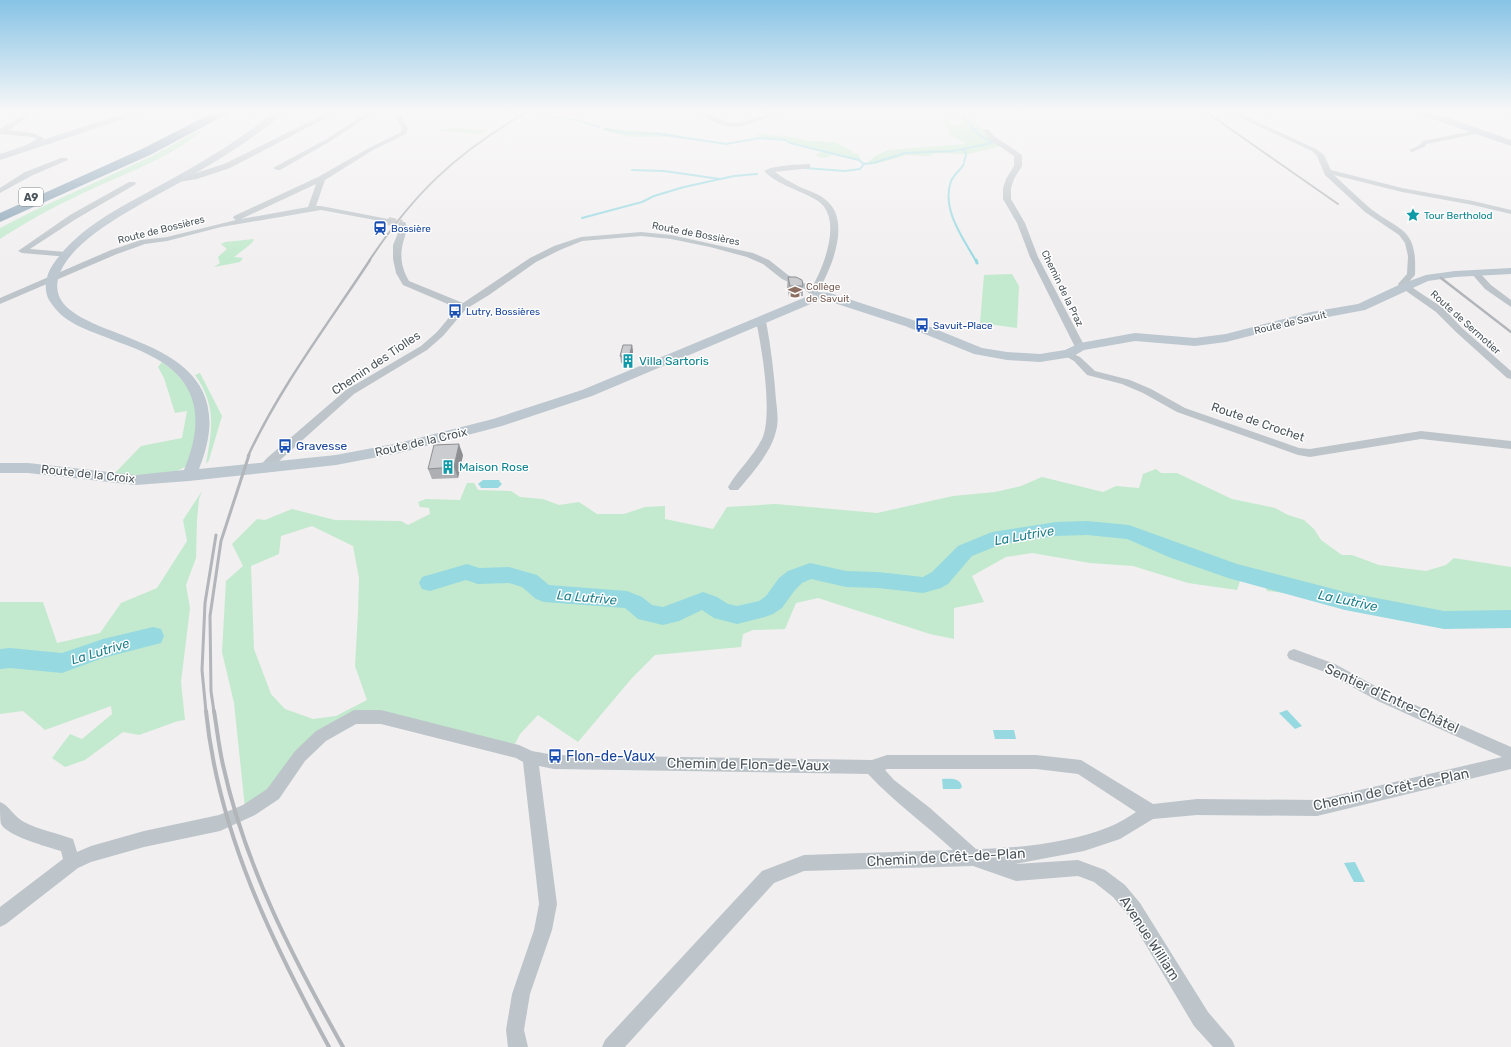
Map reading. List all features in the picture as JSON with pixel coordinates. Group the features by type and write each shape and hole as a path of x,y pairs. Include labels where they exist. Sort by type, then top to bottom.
{"highway":[{"name":"A9","path":"0,211 111,161"},
{"name":"A9","path":"0,218 126,161"},
{"name":"A9","path":"0,223 128,161"},
{"name":"A9","path":"0,208 62,183"}],"street":[{"path":"0,191 28,174 62,161"},
{"path":"189,476 199,452 203,436 204,422 202,406 192,384 180,369 163,357 150,350 74,320 64,312 52,295 52,278 57,267 66,254 84,237 110,219 211,161"},
{"path":"178,180 194,177 227,166 237,161"},
{"path":"277,168 290,161"},
{"path":"222,225 321,178 351,161"},
{"name":"Chemin de la Praz","path":"1018,161 1018,166 1010,179 1007,188 1007,200 1027,236 1034,257 1080,347"},
{"path":"1323,161 1328,173 1368,210 1402,233 1408,243 1412,256 1412,275 1402,284 1405,286"},
{"path":"807,166 791,167 768,172 791,186 827,204 832,213 834,230 833,240 828,262 816,294 909,323 947,340 979,351 1027,358 1040,358 1058,354 1067,354"},
{"path":"1328,172 1402,190 1473,203 1511,212"},
{"path":"312,209 312,201 320,188 321,178"},
{"path":"66,254 22,251 72,217 132,184"},
{"name":"Route de Bossières","path":"0,301 114,252 144,242 167,239 222,225 321,208 388,221"},
{"path":"402,224 404,228 397,245 397,259 400,274 406,283 463,307"},
{"name":"Route de Bossières","path":"463,307 533,260 558,248 590,237 641,234 671,237 750,255 766,262 785,277 808,288 816,294"},
{"name":"Route de Savuit","path":"1067,354 1080,347 1135,337 1195,342 1226,338 1311,316 1361,307 1419,280 1434,276 1511,271"},
{"path":"1474,273 1488,287 1511,304"},
{"name":"Route de Sermotier","path":"1405,286 1438,308 1459,330 1511,376"},
{"name":"Route de la Croix","path":"0,468 28,468 136,480 261,469 370,454 465,432 587,393 761,321 816,294"},
{"name":"Chemin des Tiolles","path":"261,469 350,392 424,348 440,334 463,307"},
{"path":"734,487 753,464 771,430 770,390 761,321"},
{"name":"Route de Crochet","path":"1067,354 1077,359 1091,373 1126,382 1147,391 1181,410 1298,451 1310,453 1421,435 1511,445"},
{"name":"Sentier d'Entre-Châtel","path":"1294,655 1330,668 1383,697 1511,754"},
{"name":"Chemin de Flon-de-Vaux","path":"0,918 72,862 92,854 144,839 220,823 249,810 273,794 300,756 321,736 354,717 381,717 519,752 530,758 554,762 872,767 886,762 1036,762 1080,767 1151,812"},
{"path":"518,1047 515,1030 521,994 543,930 548,904 530,758"},
{"name":"Chemin de Crêt-de-Plan","path":"612,1047 768,877 804,863 1018,856 1084,842 1114,833 1151,812 1198,807 1317,808 1511,762"},
{"name":"Avenue William","path":"872,767 889,785 974,858 1016,873 1078,868 1099,876 1114,887 1134,909 1201,1019 1225,1047"},
{"path":"0,810 9,822 22,830 67,845 72,862"}],"green space":[{"path":"142,161 154,161 93,188 28,222 0,239 0,228 33,211"},
{"path":"887,161 875,164 869,164 868,162"},
{"path":"254,239 252,243 234,257 243,258 240,262 214,267 220,263 218,257 227,249 221,244 225,242"},
{"path":"1012,274 1019,286 1017,328 980,323 984,275"},
{"path":"162,362 176,373 188,388 197,410 194,450 187,466 171,474 132,475 115,473 141,446 182,438 187,411 175,413 164,378 158,367"},
{"path":"200,373 222,416 209,460 206,464 210,440 211,418 207,397 195,375"},
{"path":"1156,469 1161,473 1177,473 1232,499 1275,508 1288,515 1304,520 1314,529 1321,540 1342,555 1352,555 1379,565 1426,571 1446,565 1454,558 1511,567 1511,621 1357,602 1286,582 1285,593 1267,591 1262,578 1242,575 1237,590 1188,583 1133,566 1090,563 1032,553 1006,557 972,576 984,602 954,608 954,639 930,634 818,598 796,603 785,629 753,630 743,634 741,647 655,655 632,678 578,742 538,715 520,734 515,744 354,717 321,736 282,781 245,808 234,703 222,652 226,581 243,566 232,544 257,519 265,520 292,509 335,520 401,521 408,525 430,514 429,508 420,507 418,502 426,499 460,500 467,483 474,483 478,490 511,491 520,497 543,499 559,505 579,502 597,514 624,514 645,507 665,506 665,519 713,529 727,507 776,504 877,513 953,496 995,492 1021,486 1042,477 1103,492 1116,486 1139,488 1143,474","holes":["312,526 353,546 359,578 355,666 367,700 336,716 313,719 285,709 271,694 254,649 251,566 279,554 281,536"]},
{"path":"202,491 199,499 197,520 196,558 186,585 190,608 181,682 185,720 178,721 139,735 123,732 85,760 65,767 52,758 70,734 82,739 112,714 111,706 45,730 23,711 0,714 0,602 43,602 57,643 100,633 121,603 157,588 187,541 183,520"}],"water":[{"path":"483,480 500,480 499,481 502,484 498,488 480,488 481,487 478,484"},
{"path":"1287,710 1302,726 1295,729 1279,713"},
{"path":"993,730 1014,730 1016,739 995,739"},
{"path":"942,779 957,780 962,787 960,789 943,789"},
{"path":"1355,862 1365,882 1354,882 1344,863"}],"building":[{"path":"788,277 796,277 802,280 803,286 790,286"},
{"path":"623,345 632,345 629,357 620,356"},
{"path":"459,444 454,467 428,469 434,445"}],"waterway":[{"path":"860,161 864,164"},
{"path":"864,164 880,161"},
{"path":"805,168 845,171 860,169 864,164"},
{"path":"964,164 951,181 949,202 955,223 976,261"},
{"path":"632,170 664,171 720,179"},
{"path":"582,218 642,202 654,196 684,187 734,176 757,174"},
{"name":"La Lutrive","path":"430,583 467,572 478,576 509,575 529,581 544,593 627,600 634,603 646,613 663,616 671,615 695,603 703,601 709,603 722,612 737,615 765,608 774,602 787,584 795,577 810,571 846,579 878,580 923,585 940,578 965,551 999,537 1056,529 1087,528 1129,532 1178,552 1235,572 1345,601 1444,620 1511,619"},
{"name":"La Lutrive","path":"0,659 10,658 62,663 103,649 153,636"}],"tunnel":[{"path":"388,221 402,224"}],"railway":[{"path":"369,261 386,237 420,195 438,176 456,161"},
{"path":"1276,161 1338,204"},
{"path":"248,456 275,405 321,332 370,260"},
{"path":"1441,278 1511,332"},
{"path":"214,712 211,691 210,616 221,541 249,455"},
{"path":"206,712 202,670 205,603 216,535"},
{"path":"206,711 212,756 222,800 235,843 268,926 287,967 329,1047"},
{"path":"214,711 222,759 232,802 257,875 272,910 306,980 343,1047"}],"place":[{"name":"Tour Bertholod","path":"1413,215"},
{"name":"Bossière","path":"380,228"},
{"name":"Collège de Savuit","path":"795,292"},
{"name":"Lutry, Bossières","path":"455,311"},
{"name":"Savuit-Place","path":"922,325"},
{"name":"Villa Sartoris","path":"628,361"},
{"name":"Gravesse","path":"285,446"},
{"name":"Maison Rose","path":"448,467"},
{"name":"Flon-de-Vaux","path":"555,756"}]}
